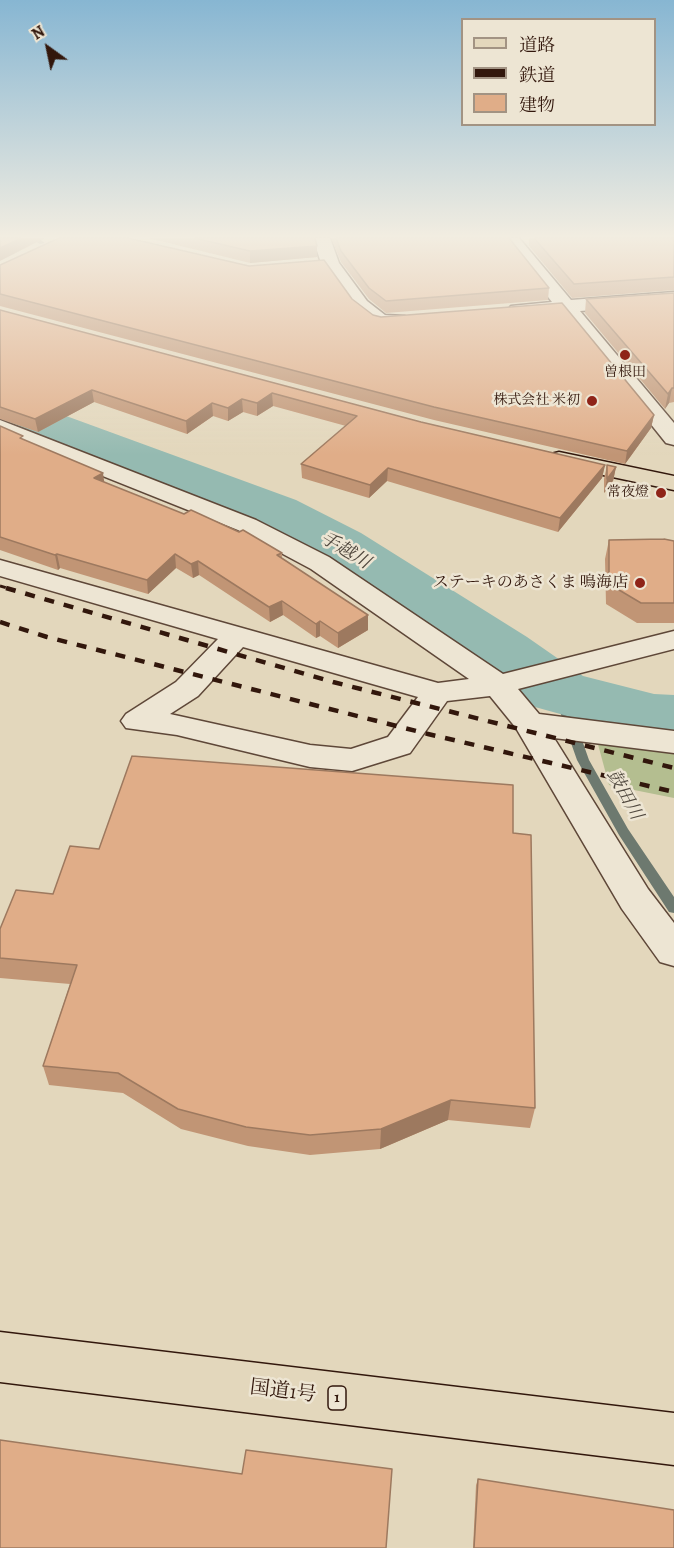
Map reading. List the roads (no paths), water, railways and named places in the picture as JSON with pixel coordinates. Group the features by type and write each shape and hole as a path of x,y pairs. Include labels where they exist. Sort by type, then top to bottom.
{"main road":[{"path":"534,453 674,483"},
{"name":"国道1号","path":"0,1357 674,1439"}],"street":[{"path":"367,310 381,321 416,318"},
{"path":"498,312 522,310"},
{"path":"568,310 674,438"},
{"path":"0,427 247,525 320,563 503,683 543,725 635,899 674,951"},
{"path":"0,568 437,693 503,683 674,640"},
{"path":"237,636 187,689 137,721 177,725 310,756 352,760 399,745 437,693"},
{"path":"543,725 674,742"}],"waterway":[{"name":"手越川","path":"0,408 276,512 340,545 504,651 559,692 654,717 674,718"},
{"name":"鼓田川","path":"559,692 583,760 623,832 674,908"}],"railway":[{"path":"0,586 11,589"},
{"path":"6,588 333,682 674,768"},
{"path":"0,622 47,637 428,734 674,792"}],"place":[{"name":"曽根田","path":"625,355"},
{"name":"株式会社 米初","path":"592,401"},
{"name":"常夜燈","path":"661,493"},
{"name":"ステーキのあさくま 鳴海店","path":"640,583"}]}
